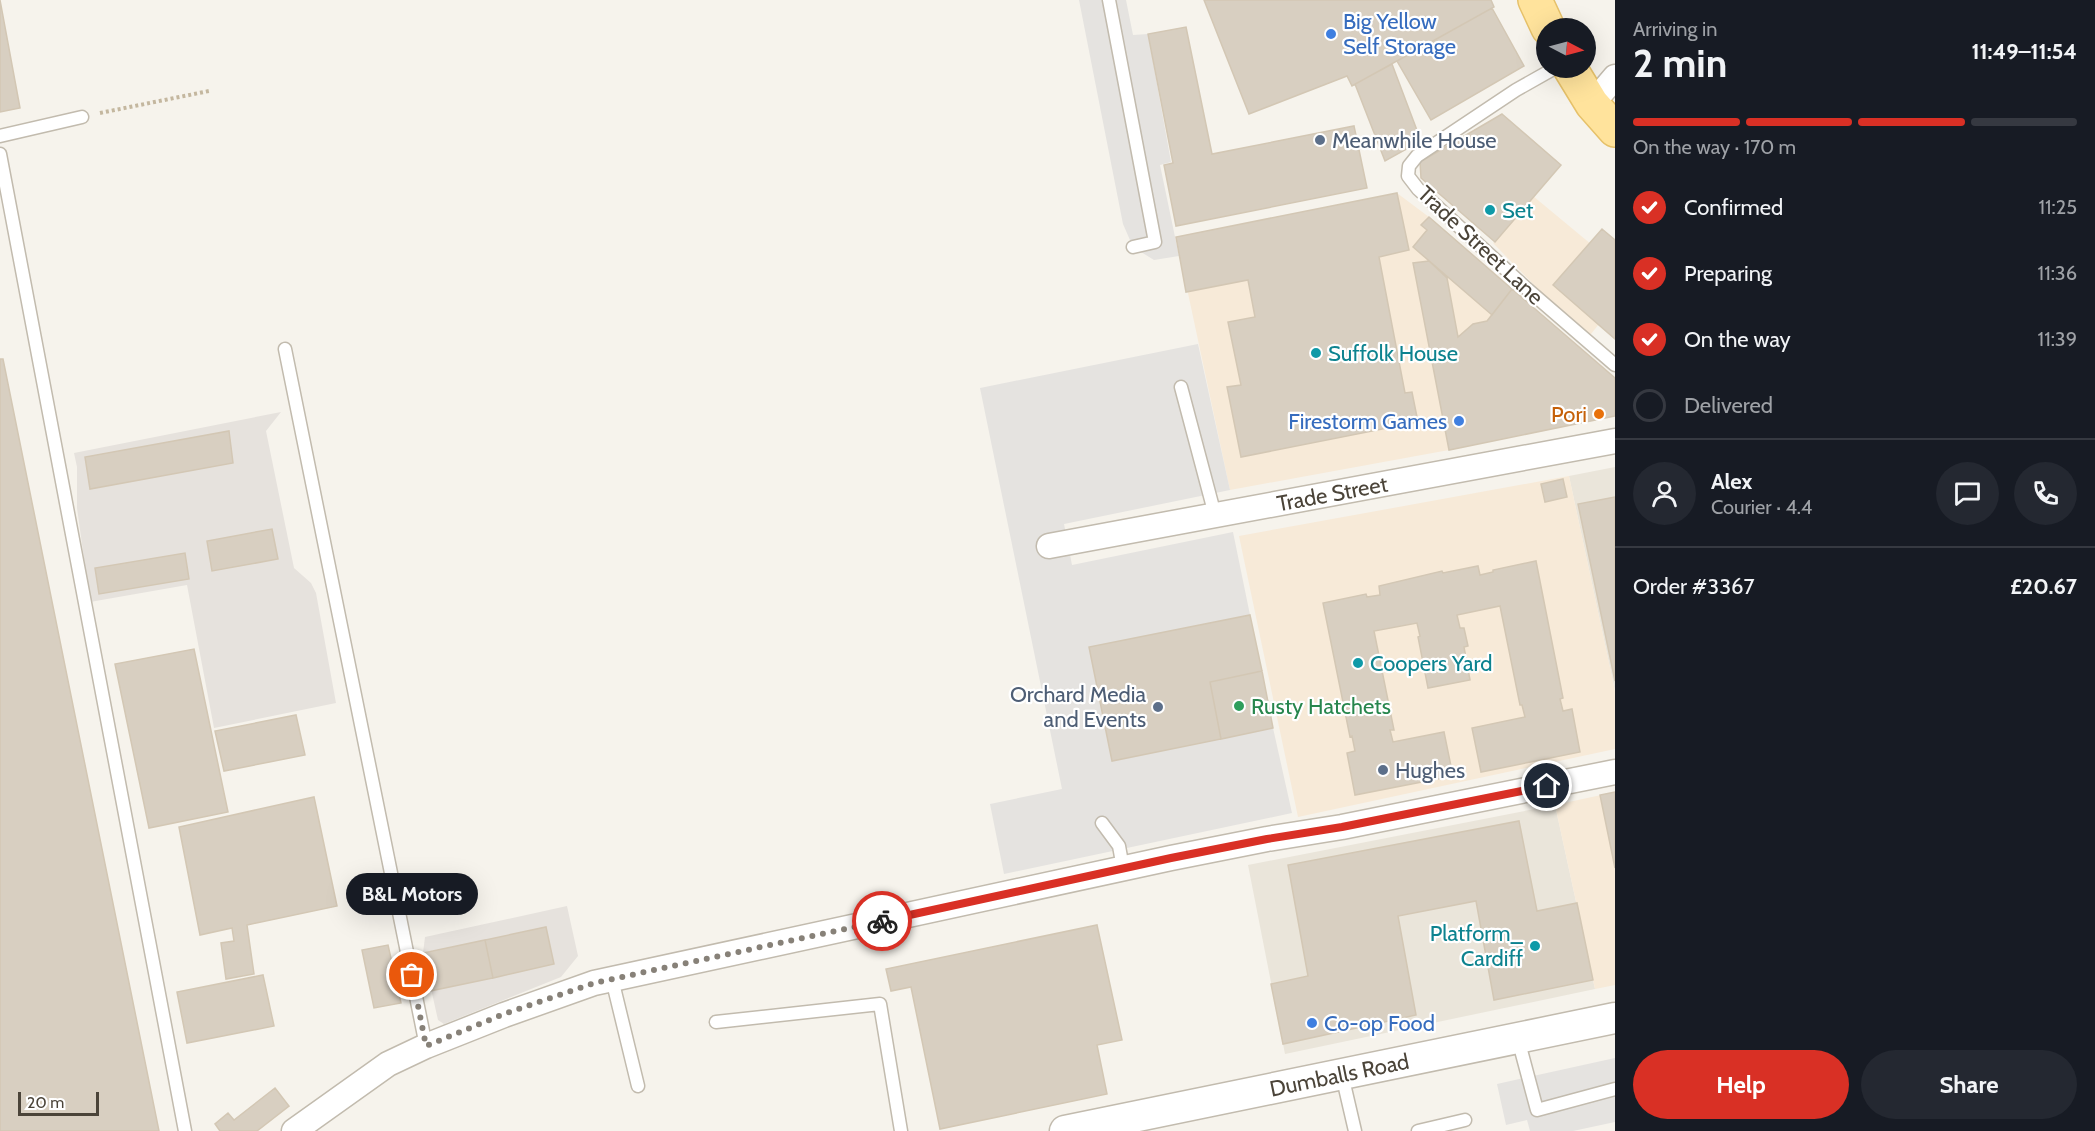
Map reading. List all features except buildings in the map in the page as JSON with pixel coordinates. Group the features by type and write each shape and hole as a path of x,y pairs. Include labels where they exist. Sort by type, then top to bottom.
{"main road":[{"path":"1535,0 1543,18"},
{"path":"1576,78 1592,104 1615,130"}],"street":[{"path":"1592,104 1615,77"},
{"name":"Trade Street","path":"1049,546 1615,441"},
{"path":"294,1131 388,1064 504,1014 594,983 1123,868 1615,772"},
{"name":"Dumballs Road","path":"1065,1131 1135,1123 1342,1074 1615,1018"}],"lane":[{"path":"1109,0 1155,242 1133,247"},
{"name":"Trade Street Lane","path":"1537,78 1418,156 1409,166 1408,176 1418,189 1526,288 1615,365"},
{"path":"0,136 82,117"},
{"path":"0,154 185,1131"},
{"path":"285,349 426,1046"},
{"path":"1181,387 1215,515"},
{"path":"1102,823 1119,846 1123,868"},
{"path":"612,979 638,1086"},
{"path":"716,1022 880,1004 901,1131"},
{"path":"1518,1038 1537,1110 1615,1089"},
{"path":"1342,1074 1354,1131"},
{"path":"1418,1131 1465,1120"}],"path":[{"path":"82,117 209,91"}],"shaded area":[{"path":"1079,0 1126,0 1133,35 1148,34 1171,162 1160,165 1179,256 1154,260 1133,247 1123,224"},
{"path":"1397,193 1429,217 1512,289 1544,430 1449,450 1230,490 1176,237"},
{"path":"1533,196 1615,264 1615,304 1587,339 1493,243"},
{"path":"1198,344 1230,490 1064,524 1072,565 1233,532 1250,615 1090,647 1106,732 1113,761 1273,728 1292,813 1004,874 990,804 1062,789 980,388"},
{"path":"281,412 266,431 294,568 311,583 316,593 336,703 214,728 187,585 90,602 77,508 77,467 74,453"},
{"path":"1615,467 1615,691 1569,476"},
{"path":"1569,476 1615,691 1615,749 1298,817 1239,536"},
{"path":"1615,792 1615,985 1595,989 1555,805"},
{"name":"Platform_ Cardiff","path":"1555,805 1595,989 1285,1054 1248,865"},
{"path":"567,906 578,956 561,977 444,1024 438,1020 423,953 425,937"},
{"path":"1615,1058 1615,1122 1573,1131 1530,1131 1527,1120 1506,1125 1497,1084"}],"way so far":[{"path":"412,975 426,1046 504,1014 594,983 882,921"}],"place":[{"name":"Big Yellow Self Storage","path":"1331,34"},
{"name":"Meanwhile House","path":"1320,140"},
{"name":"Set","path":"1490,210"},
{"name":"Suffolk House","path":"1316,353"},
{"name":"Pori","path":"1599,414"},
{"name":"Firestorm Games","path":"1459,421"},
{"name":"Coopers Yard","path":"1358,663"},
{"name":"Rusty Hatchets","path":"1239,706"},
{"name":"Orchard Media and Events","path":"1158,707"},
{"name":"Hughes","path":"1383,770"},
{"name":"Platform_ Cardiff","path":"1535,946"},
{"name":"B&L Motors","path":"412,975"},
{"name":"Co-op Food","path":"1312,1023"}],"route":[{"path":"882,921 1171,858 1547,786"}]}
